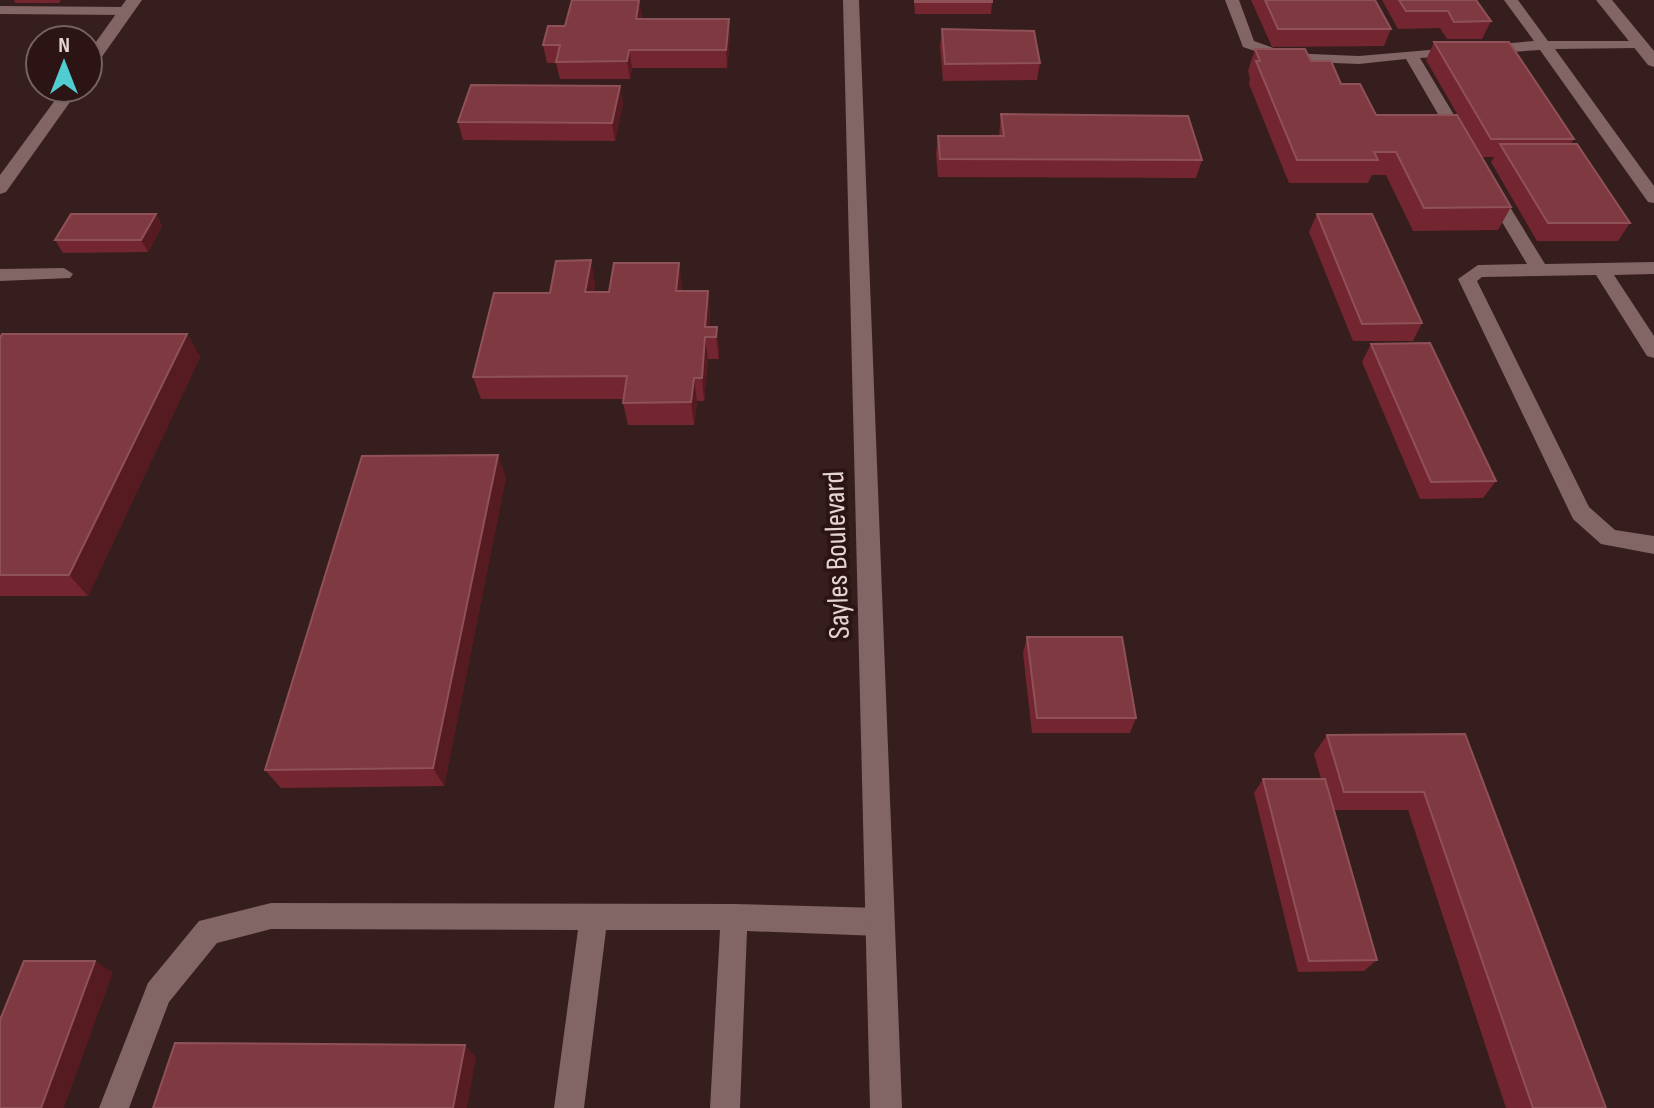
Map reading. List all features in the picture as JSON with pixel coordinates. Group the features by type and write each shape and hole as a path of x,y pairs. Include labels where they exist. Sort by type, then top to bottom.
{"street":[{"name":"Sayles Boulevard","path":"851,0 886,1108"},
{"path":"1604,0 1654,62"},
{"path":"104,42 130,5"},
{"path":"0,188 60,104"}],"lane":[{"path":"1232,0 1248,44 1285,57 1359,60 1544,45 1639,44"},
{"path":"1511,0 1654,198"},
{"path":"0,10 130,5"},
{"path":"1410,54 1466,148"},
{"path":"1483,175 1539,269"},
{"path":"1654,268 1478,271 1467,279 1581,513 1609,538 1654,545"},
{"path":"1601,269 1654,351"},
{"path":"0,275 64,274"},
{"path":"114,1108 158,993 209,931 271,916 734,917 880,922"},
{"path":"569,1108 594,916"},
{"path":"725,1108 734,917"}],"building":[{"path":"572,0 639,0 636,19 729,19 726,50 629,50 627,61 556,62 560,45 543,45 548,26 565,26"},
{"path":"992,0 992,2 915,2"},
{"path":"1265,0 1375,0 1391,29 1278,29"},
{"path":"1399,0 1476,0 1491,21 1454,22 1448,11 1406,11"},
{"path":"942,29 1034,31 1040,63 945,64"},
{"path":"1434,42 1509,42 1574,139 1491,139"},
{"path":"1255,49 1305,49 1311,61 1331,61 1341,84 1360,84 1376,115 1457,115 1511,207 1424,208 1396,152 1374,152 1378,160 1297,160 1256,61 1260,61"},
{"path":"471,85 620,86 612,123 458,122"},
{"path":"1001,114 1188,116 1202,160 940,159 938,136 1004,136"},
{"path":"1500,144 1577,144 1630,223 1548,223"},
{"path":"71,214 156,214 141,240 55,240"},
{"path":"1317,214 1372,214 1422,323 1362,324"},
{"path":"591,260 585,292 609,292 614,263 679,263 676,291 708,291 705,327 717,327 716,337 705,337 702,378 694,378 691,402 623,403 627,376 473,377 494,293 550,293 556,261"},
{"path":"2,334 187,334 69,575 0,575"},
{"path":"1430,343 1496,481 1431,482 1371,344"},
{"path":"498,455 433,768 265,770 362,456"},
{"path":"1027,637 1122,637 1136,718 1037,718"},
{"path":"1465,734 1606,1108 1533,1108 1424,792 1344,792 1327,735"},
{"path":"1263,779 1325,779 1377,960 1309,961"},
{"path":"24,961 95,961 41,1108 0,1108 0,1020"},
{"path":"175,1043 465,1045 453,1108 153,1108"}]}
